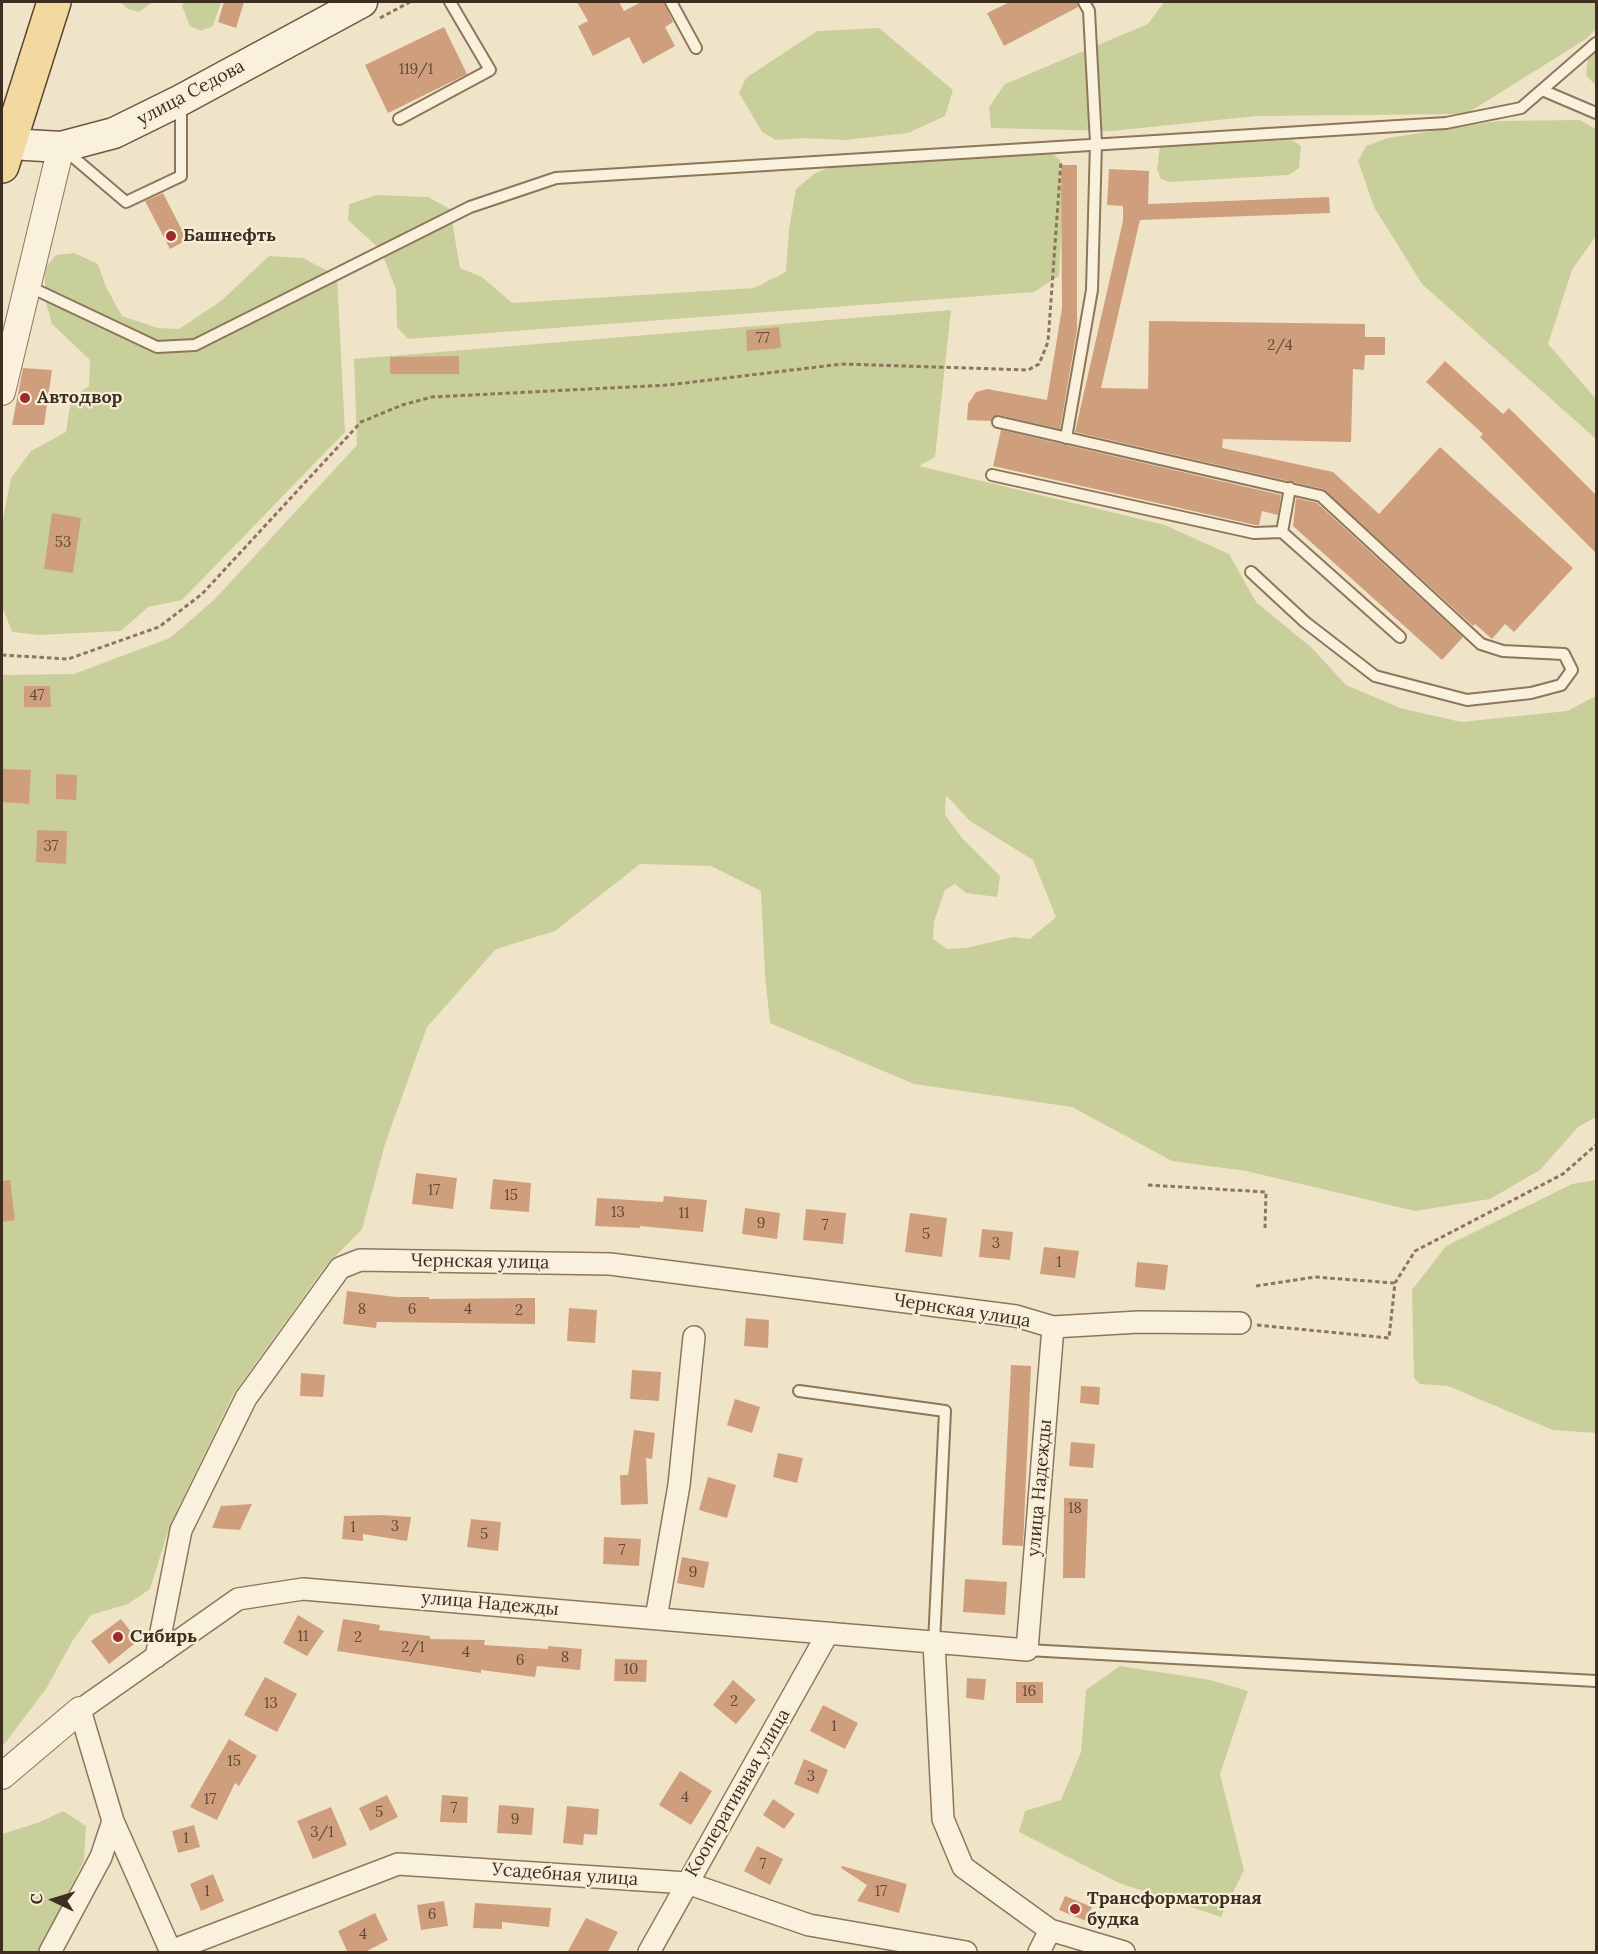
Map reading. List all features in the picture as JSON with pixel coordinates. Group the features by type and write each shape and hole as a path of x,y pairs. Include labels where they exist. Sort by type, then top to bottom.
{"main road":[{"path":"4,151 54,2"},
{"name":"улица Седова","path":"4,151 62,147 114,133 181,100 362,2"}],"street":[{"path":"2,392 62,147"},
{"name":"Чернская улица","path":"156,1657 181,1530 246,1398 340,1268 360,1260 610,1264 1016,1316 1053,1327 1139,1322 1240,1323"},
{"name":"улица Надежды","path":"80,1710 238,1599 303,1589 1027,1650 1053,1327"},
{"path":"656,1618 679,1485 694,1337"},
{"name":"Кооперативная улица","path":"649,1953 828,1634"},
{"path":"934,1643 943,1819 963,1868 1050,1930 1124,1953"},
{"path":"2,1776 80,1710 112,1821 171,1952"},
{"path":"50,1953 100,1857 112,1821"},
{"name":"Усадебная улица","path":"171,1952 398,1864 687,1883 809,1925 966,1953"},
{"path":"1040,1953 1050,1930"}],"lane":[{"path":"399,119 490,70 450,2"},
{"path":"671,2 696,48"},
{"path":"1066,438 1092,290 1096,143 1089,11 1084,2"},
{"path":"28,286 158,347 195,345 470,207 556,178 1446,123 1521,108 1596,43"},
{"path":"1542,90 1596,113"},
{"path":"62,147 126,202 181,176 181,100"},
{"path":"998,422 1321,496 1482,644 1503,651 1564,654 1572,670 1561,685 1531,693 1467,700 1375,676 1305,622 1251,572"},
{"path":"992,475 1254,533 1282,532 1400,637"},
{"path":"1282,532 1290,489"},
{"path":"799,1390 945,1411 934,1643"},
{"path":"1027,1650 1596,1681"}],"path":[{"path":"2,655 68,659 159,627 202,594 361,422 412,402 432,397 668,386 842,364 1028,370 1039,364 1048,342 1063,145"},
{"path":"1240,1323 1389,1338 1395,1283 1415,1251 1563,1174 1596,1145"},
{"path":"1148,1185 1266,1192 1265,1228"},
{"path":"1256,1286 1314,1277 1395,1283"}],"green space":[{"path":"120,2 153,2 139,12 128,9"},
{"path":"184,2 221,2 213,26 201,31 190,26 182,6"},
{"path":"1164,2 1596,2 1596,29 1586,39 1466,114 1257,116 1111,131 991,128 989,107 1005,84 1148,24"},
{"path":"879,28 953,90 945,116 908,133 845,140 802,138 776,140 762,132 739,93 746,78 817,31"},
{"path":"1596,47 1596,86 1586,75 1588,57"},
{"path":"1580,120 1596,129 1596,236 1572,270 1548,344 1596,399 1596,439 1422,284 1374,207 1358,161 1366,146 1388,138 1498,121"},
{"path":"1292,140 1301,146 1299,168 1289,175 1170,182 1161,179 1157,169 1160,146"},
{"path":"1050,151 1060,160 1062,216 1059,276 1034,292 408,339 397,327 396,290 381,250 348,220 349,204 377,195 428,197 450,209 460,268 482,277 512,303 754,288 786,272 789,229 796,189 814,174 843,162"},
{"path":"74,253 98,264 106,287 122,316 158,328 179,329 221,301 269,256 303,258 337,276 345,432 182,600 148,607 121,631 40,635 12,632 2,606 2,524 11,478 31,451 66,432 71,399 89,386 90,360 52,324 45,299 45,268 56,255"},
{"path":"951,310 935,457 919,466 1165,525 1229,554 1256,602 1312,648 1346,685 1400,708 1461,722 1567,711 1596,696 1596,1117 1578,1127 1540,1170 1490,1199 1415,1211 1246,1171 1172,1161 1072,1107 914,1084 770,1023 761,891 711,866 640,864 555,931 496,949 427,1027 385,1144 362,1229 325,1267 234,1393 170,1525 150,1589 128,1604 91,1615 73,1640 46,1689 2,1747 2,675 74,674 170,638 214,600 357,445 354,359","holes":["946,795 970,821 1033,860 1056,917 1030,939 1013,937 966,948 947,949 933,939 934,922 945,890 955,884 966,893 997,897 1000,876 962,838 945,815"]},
{"path":"1596,1180 1596,1433 1553,1430 1448,1386 1420,1384 1414,1378 1412,1290 1446,1246 1572,1184"},
{"path":"1120,1666 1210,1680 1248,1691 1220,1774 1244,1870 1221,1917 1119,1883 1019,1832 1025,1811 1061,1800 1081,1752 1086,1690"},
{"path":"63,1811 86,1826 84,1860 39,1952 2,1952 2,1834 40,1822"}],"building":[{"path":"224,2 244,2 236,28 218,22"},
{"path":"577,2 619,2 624,11 641,2 664,2 673,22 665,27 675,46 643,64 629,37 593,56 578,26 588,21"},
{"path":"1010,2 1077,2 1078,7 1004,46 987,13"},
{"path":"444,27 467,74 388,113 365,65"},
{"path":"1061,165 1077,165 1077,330 1060,429 999,415 993,417 991,421 967,420 968,404 976,392 987,389 1047,400 1062,308"},
{"path":"1109,169 1149,171 1148,204 1329,197 1330,213 1140,220 1101,388 1148,389 1149,321 1365,324 1365,337 1385,337 1385,355 1365,355 1364,370 1353,369 1351,442 1223,439 1222,448 1333,472 1379,514 1440,447 1573,568 1514,632 1505,624 1492,639 1475,624 1473,626 1323,489 1075,432 1123,221 1123,206 1107,205"},
{"path":"163,193 187,240 170,249 145,201"},
{"path":"779,327 781,348 747,351 746,330"},
{"path":"459,356 459,374 390,374 390,357"},
{"path":"1445,361 1503,414 1509,408 1596,495 1596,553 1480,437 1483,434 1426,382"},
{"path":"23,368 52,370 44,425 12,425"},
{"path":"1001,430 1281,495 1278,515 1262,511 1259,525 1255,525 993,466"},
{"path":"1296,498 1317,503 1463,637 1442,660 1293,526"},
{"path":"52,513 81,518 73,573 44,569"},
{"path":"24,686 50,686 51,707 24,707"},
{"path":"2,769 31,770 29,804 2,802"},
{"path":"56,774 77,775 76,800 56,799"},
{"path":"37,830 67,831 66,864 36,862"},
{"path":"416,1173 457,1178 453,1209 412,1204"},
{"path":"493,1179 531,1183 529,1212 490,1209"},
{"path":"10,1180 15,1220 2,1222 2,1181"},
{"path":"664,1196 707,1200 703,1232 640,1226 640,1228 595,1226 597,1198 663,1202"},
{"path":"745,1208 780,1213 777,1239 742,1234"},
{"path":"806,1209 846,1213 843,1244 803,1240"},
{"path":"910,1213 947,1218 942,1257 905,1252"},
{"path":"982,1229 1013,1232 1010,1260 979,1257"},
{"path":"1044,1247 1079,1251 1075,1278 1040,1274"},
{"path":"1137,1262 1168,1265 1165,1290 1135,1287"},
{"path":"347,1291 396,1297 429,1297 429,1299 535,1298 535,1324 377,1322 376,1328 343,1324"},
{"path":"569,1308 597,1310 595,1343 567,1341"},
{"path":"746,1318 769,1320 768,1348 744,1346"},
{"path":"1011,1365 1031,1366 1023,1546 1002,1545"},
{"path":"632,1370 661,1372 659,1401 630,1399"},
{"path":"301,1373 325,1375 323,1397 300,1396"},
{"path":"1081,1386 1100,1387 1099,1405 1080,1403"},
{"path":"735,1399 760,1407 752,1433 727,1425"},
{"path":"634,1430 655,1433 652,1459 646,1458 648,1504 621,1505 620,1475 628,1475"},
{"path":"1071,1442 1095,1444 1093,1468 1069,1466"},
{"path":"778,1453 803,1458 797,1483 773,1477"},
{"path":"708,1477 736,1485 727,1518 699,1510"},
{"path":"1064,1498 1088,1499 1085,1578 1063,1578"},
{"path":"252,1504 240,1530 212,1528 221,1506"},
{"path":"344,1516 411,1517 407,1541 363,1534 363,1541 342,1539"},
{"path":"471,1519 501,1522 498,1551 467,1547"},
{"path":"604,1537 641,1539 639,1566 603,1564"},
{"path":"682,1557 709,1562 704,1588 677,1583"},
{"path":"965,1579 1007,1582 1005,1615 963,1612"},
{"path":"298,1615 324,1631 307,1656 283,1643"},
{"path":"121,1619 138,1641 109,1664 91,1641"},
{"path":"343,1619 380,1625 379,1630 430,1636 430,1639 485,1640 484,1645 582,1649 580,1670 537,1666 535,1677 481,1670 481,1673 337,1651"},
{"path":"615,1659 647,1660 646,1682 614,1681"},
{"path":"265,1677 297,1694 277,1732 244,1715"},
{"path":"967,1678 986,1679 984,1700 966,1698"},
{"path":"733,1680 756,1700 736,1724 713,1705"},
{"path":"1016,1682 1043,1682 1043,1703 1016,1703"},
{"path":"823,1705 858,1723 845,1749 810,1731"},
{"path":"229,1739 257,1756 239,1786 235,1783 217,1820 190,1807"},
{"path":"804,1759 828,1770 818,1794 794,1784"},
{"path":"680,1771 712,1791 691,1825 659,1805"},
{"path":"387,1795 398,1817 370,1831 359,1808"},
{"path":"442,1795 468,1797 467,1823 440,1822"},
{"path":"773,1799 795,1814 784,1829 763,1815"},
{"path":"499,1805 534,1808 532,1835 497,1833"},
{"path":"567,1806 599,1809 597,1835 584,1834 583,1845 563,1843"},
{"path":"331,1807 347,1845 313,1859 297,1821"},
{"path":"194,1825 200,1847 178,1853 172,1831"},
{"path":"757,1846 783,1859 770,1885 744,1871"},
{"path":"842,1866 907,1884 899,1913 857,1901 867,1885 841,1868"},
{"path":"213,1874 224,1901 201,1911 190,1884"},
{"name":"Трансформаторная будка","path":"1065,1896 1092,1907 1086,1921 1059,1910"},
{"path":"444,1901 448,1926 421,1930 417,1905"},
{"path":"475,1903 551,1908 549,1927 502,1922 502,1929 473,1928"},
{"path":"375,1913 388,1940 363,1953 348,1953 338,1931"},
{"path":"586,1918 618,1932 607,1953 567,1953"}],"place":[{"name":"Башнефть","path":"171,236"},
{"name":"Автодвор","path":"25,398"},
{"name":"Сибирь","path":"118,1637"},
{"name":"Трансформаторная будка","path":"1075,1909"}]}
